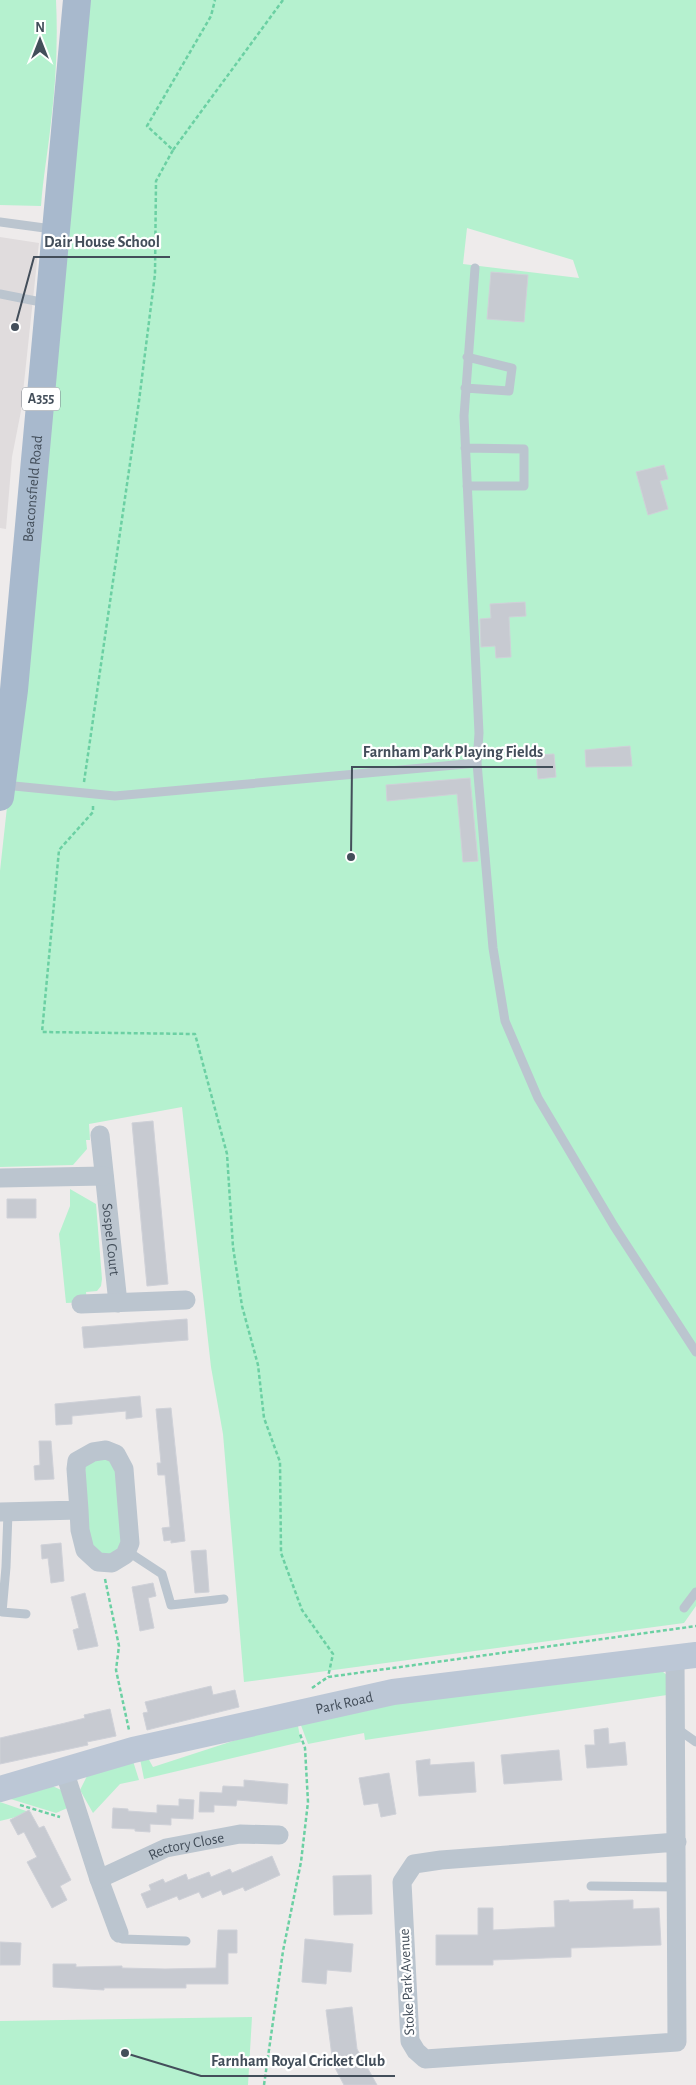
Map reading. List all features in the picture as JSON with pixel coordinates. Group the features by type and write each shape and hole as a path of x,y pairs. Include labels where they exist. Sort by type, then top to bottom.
{"main road":[{"name":"Beaconsfield Road","path":"1,791 7,691 49,304 77,0"},
{"name":"Park Road","path":"8,1797 64,1770 132,1750 393,1692 686,1656"}],"street":[{"name":"Sospel Court","path":"100,1135 118,1303"},
{"path":"0,1178 104,1176"},
{"path":"81,1304 186,1300"},
{"path":"106,1450 116,1454 124,1470 130,1544 126,1555 112,1562 98,1562 86,1550 80,1530 78,1510 77,1461 92,1452 106,1450"},
{"path":"4,1512 78,1510"},
{"name":"Stoke Park Avenue","path":"676,1842 440,1860 414,1864 402,1882 410,2041 416,2050 425,2059 677,2042 677,1886 675,1728 686,1656"},
{"path":"64,1770 99,1879 119,1933"},
{"name":"Rectory Close","path":"99,1879 166,1848 240,1834 280,1835"}],"lane":[{"path":"0,222 55,230"},
{"path":"475,268 464,416 479,732 477,763 493,948 505,1021 538,1098 614,1226 696,1352"},
{"path":"0,294 49,304"},
{"path":"465,388 508,392 512,368 467,357"},
{"path":"465,448 524,449 524,486 467,486"},
{"path":"1,791 83,793 115,796 477,763"},
{"path":"4,1512 6,1567 2,1612 26,1614"},
{"path":"127,1551 162,1574 172,1605 224,1599"},
{"path":"684,1608 696,1592"},
{"path":"675,1728 696,1742"},
{"path":"591,1886 677,1886"},
{"path":"119,1933 122,1939 186,1941"}],"path":[{"path":"173,150 147,126 211,16 215,0"},
{"path":"83,793 155,274 156,181 173,150 283,0"},
{"path":"94,794 93,812 59,850 42,1032 195,1034 227,1154 233,1246 242,1306 258,1365 264,1418 280,1462 281,1553 302,1610 333,1654 328,1677"},
{"path":"103,1562 119,1646 116,1670 130,1734"},
{"path":"312,1689 328,1677 696,1626"},
{"path":"264,2085 283,1951 301,1862 308,1802 305,1748 294,1714"},
{"path":"8,1797 83,1825"}],"shaded area":[{"path":"0,237 39,243 21,411 12,457 6,529 0,528"}],"green space":[{"path":"0,0 56,0 57,31 53,107 41,206 0,205"},
{"path":"85,0 696,0 696,1606 684,1623 244,1682 223,1434 211,1367 182,1107 89,1124 90,1140 86,1140 87,1149 73,1165 0,1167 0,871 40,506","holes":["467,228 573,260 579,278 463,264"]},
{"path":"70,1189 96,1204 102,1279 101,1286 97,1291 86,1292 87,1302 66,1303 59,1234 70,1206"},
{"path":"105,1456 118,1467 124,1542 120,1552 101,1557 89,1546 85,1468 88,1462"},
{"path":"657,1667 668,1676 667,1695 365,1740 364,1733 308,1744 299,1720 362,1707"},
{"path":"294,1721 298,1726 301,1742 144,1779 140,1759 148,1758 153,1767"},
{"path":"133,1761 139,1780 120,1784 93,1813 80,1790 89,1772"},
{"path":"50,1785 68,1793 72,1806 56,1813 4,1797"},
{"path":"0,1802 32,1813 0,1821"},
{"path":"252,2017 248,2085 0,2085 0,2021"}],"building":[{"path":"491,272 528,275 524,322 487,319"},
{"path":"664,465 668,479 660,481 668,509 648,515 636,472"},
{"path":"525,602 526,616 509,617 511,657 496,658 495,646 481,647 480,619 491,618 490,604"},
{"path":"630,746 632,766 586,767 585,750"},
{"path":"554,754 556,777 538,779 536,755"},
{"path":"470,778 478,861 463,862 457,794 387,801 386,785"},
{"path":"153,1121 168,1284 147,1286 132,1123"},
{"path":"7,1199 36,1199 36,1218 7,1218"},
{"path":"187,1319 188,1340 84,1348 82,1327"},
{"path":"140,1396 142,1417 126,1419 126,1411 72,1416 72,1424 56,1425 55,1404"},
{"path":"171,1408 185,1541 171,1543 171,1540 164,1541 162,1528 170,1527 165,1475 158,1475 157,1463 161,1463 156,1409"},
{"path":"39,1441 51,1441 54,1479 35,1480 34,1466 40,1465"},
{"path":"61,1543 64,1581 51,1583 48,1558 42,1559 41,1545"},
{"path":"206,1550 209,1592 195,1593 191,1551"},
{"path":"153,1583 156,1596 148,1598 154,1628 140,1631 132,1587"},
{"path":"85,1593 98,1646 78,1650 73,1630 79,1628 71,1597"},
{"path":"211,1686 213,1695 235,1690 239,1707 147,1730 143,1713 148,1712 145,1702"},
{"path":"110,1709 116,1736 87,1742 88,1745 0,1764 0,1738 85,1718 84,1715"},
{"path":"608,1728 609,1744 625,1742 627,1765 587,1768 585,1745 595,1745 594,1730"},
{"path":"559,1750 562,1780 504,1784 501,1755"},
{"path":"430,1759 430,1765 474,1762 476,1792 419,1796 416,1761"},
{"path":"389,1773 396,1814 381,1817 378,1803 364,1805 359,1778"},
{"path":"244,1780 288,1784 287,1804 237,1800 236,1806 214,1805 214,1812 199,1812 200,1792 222,1793 223,1786 244,1787"},
{"path":"179,1799 194,1800 193,1819 171,1818 171,1825 150,1824 150,1832 112,1828 113,1808 157,1813 157,1805 179,1806"},
{"path":"29,1810 39,1828 44,1826 71,1880 60,1886 67,1900 52,1908 27,1862 37,1857 24,1832 18,1835 10,1820"},
{"path":"272,1856 280,1875 245,1891 243,1887 223,1895 221,1890 202,1898 199,1892 179,1900 177,1896 147,1908 141,1894 151,1890 149,1885 163,1879 165,1883 186,1874 188,1880 209,1872 211,1877 230,1869 232,1873"},
{"path":"371,1875 372,1914 334,1915 333,1876"},
{"path":"569,1900 569,1902 633,1900 633,1909 659,1908 661,1945 571,1948 571,1957 493,1960 493,1965 436,1965 436,1935 478,1935 478,1908 493,1908 493,1930 555,1927 554,1901"},
{"path":"218,1930 237,1930 237,1953 228,1953 228,1984 186,1984 186,1988 104,1988 104,1990 53,1987 53,1964 76,1964 76,1967 216,1968"},
{"path":"305,1939 353,1944 351,1972 327,1970 326,1984 302,1982"},
{"path":"0,1942 21,1943 20,1965 0,1965"},
{"path":"352,2007 357,2049 377,2085 344,2085 333,2064 326,2010"}],"place":[{"name":"Dair House School","path":"15,327"},
{"name":"Farnham Park Playing Fields","path":"351,857"},
{"name":"Farnham Royal Cricket Club","path":"125,2053"}]}
